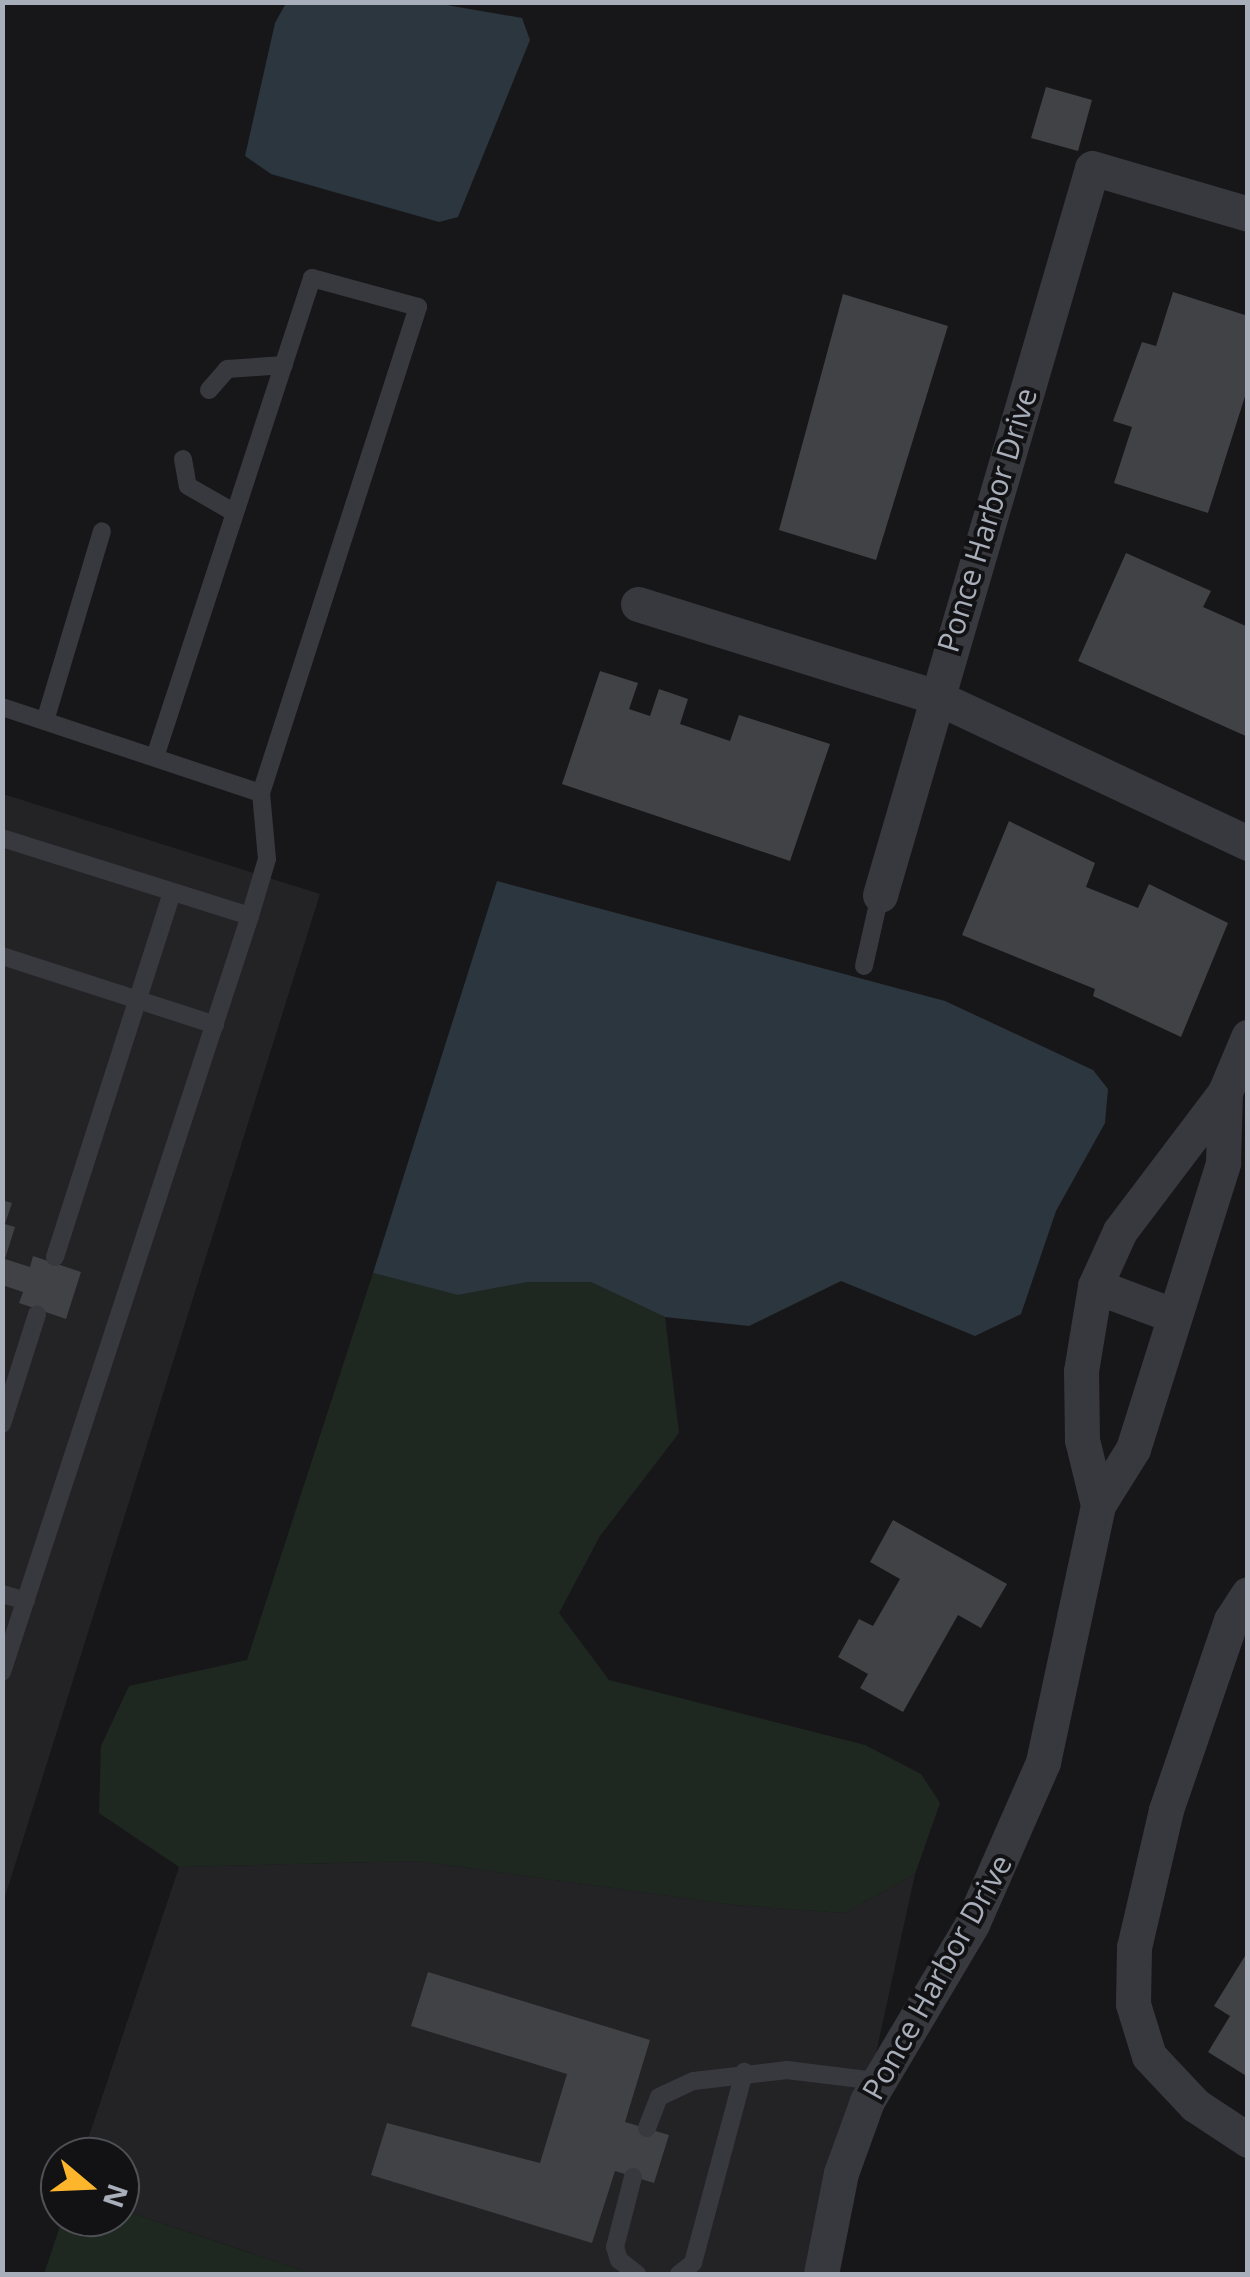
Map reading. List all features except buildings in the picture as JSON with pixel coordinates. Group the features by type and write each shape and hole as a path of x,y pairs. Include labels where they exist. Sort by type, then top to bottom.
{"street":[{"name":"Ponce Harbor Drive","path":"934,696 1092,168 1248,214"},
{"path":"638,604 934,696 1248,843"},
{"path":"880,895 934,696"},
{"name":"Ponce Harbor Drive","path":"1098,1505 1082,1440 1081,1371 1094,1286 1120,1231 1226,1092 1248,1036"},
{"name":"Ponce Harbor Drive","path":"820,2274 840,2173 877,2082 972,1924 1016,1832 1064,1678 1098,1505 1132,1449 1223,1163 1226,1092"},
{"path":"1094,1286 1175,1316"},
{"path":"1248,1594 1231,1620 1166,1810 1134,1947 1133,1985 1149,2056 1196,2105 1248,2140"}],"lane":[{"path":"2,1672 250,916 267,859 261,792 418,306 312,278 155,757"},
{"path":"209,390 227,370 284,365"},
{"path":"183,459 188,486 236,513"},
{"path":"45,721 102,532"},
{"path":"2,707 261,792"},
{"path":"2,838 250,916"},
{"path":"55,1258 172,892"},
{"path":"864,966 880,895"},
{"path":"2,956 215,1025"},
{"path":"2,1424 37,1314"},
{"path":"2,1594 26,1601"},
{"path":"647,2128 659,2097 674,2087 744,2072 824,2070 877,2082"},
{"path":"679,2274 692,2263 744,2072"},
{"path":"633,2177 615,2247 619,2260 636,2274"}],"shaded area":[{"path":"286,3 435,3 522,18 530,40 458,217 439,222 271,174 245,156 275,23"},
{"path":"3,794 320,894 3,1903"},
{"path":"497,881 945,1001 1093,1070 1108,1089 1105,1123 1056,1211 1021,1314 975,1336 841,1281 749,1326 665,1317 591,1282 528,1282 458,1295 373,1273"},
{"path":"373,1273 458,1295 528,1282 591,1282 665,1317 679,1433 600,1536 559,1613 609,1680 865,1745 921,1774 940,1803 915,1874 845,1913 735,1905 417,1861 179,1867 99,1813 101,1746 129,1686 247,1660"},
{"path":"417,1861 735,1905 845,1913 915,1874 828,2274 313,2274 140,2216 140,2137 89,2137 179,1867"},
{"path":"140,2216 313,2274 44,2274 56,2237 140,2237"}]}
